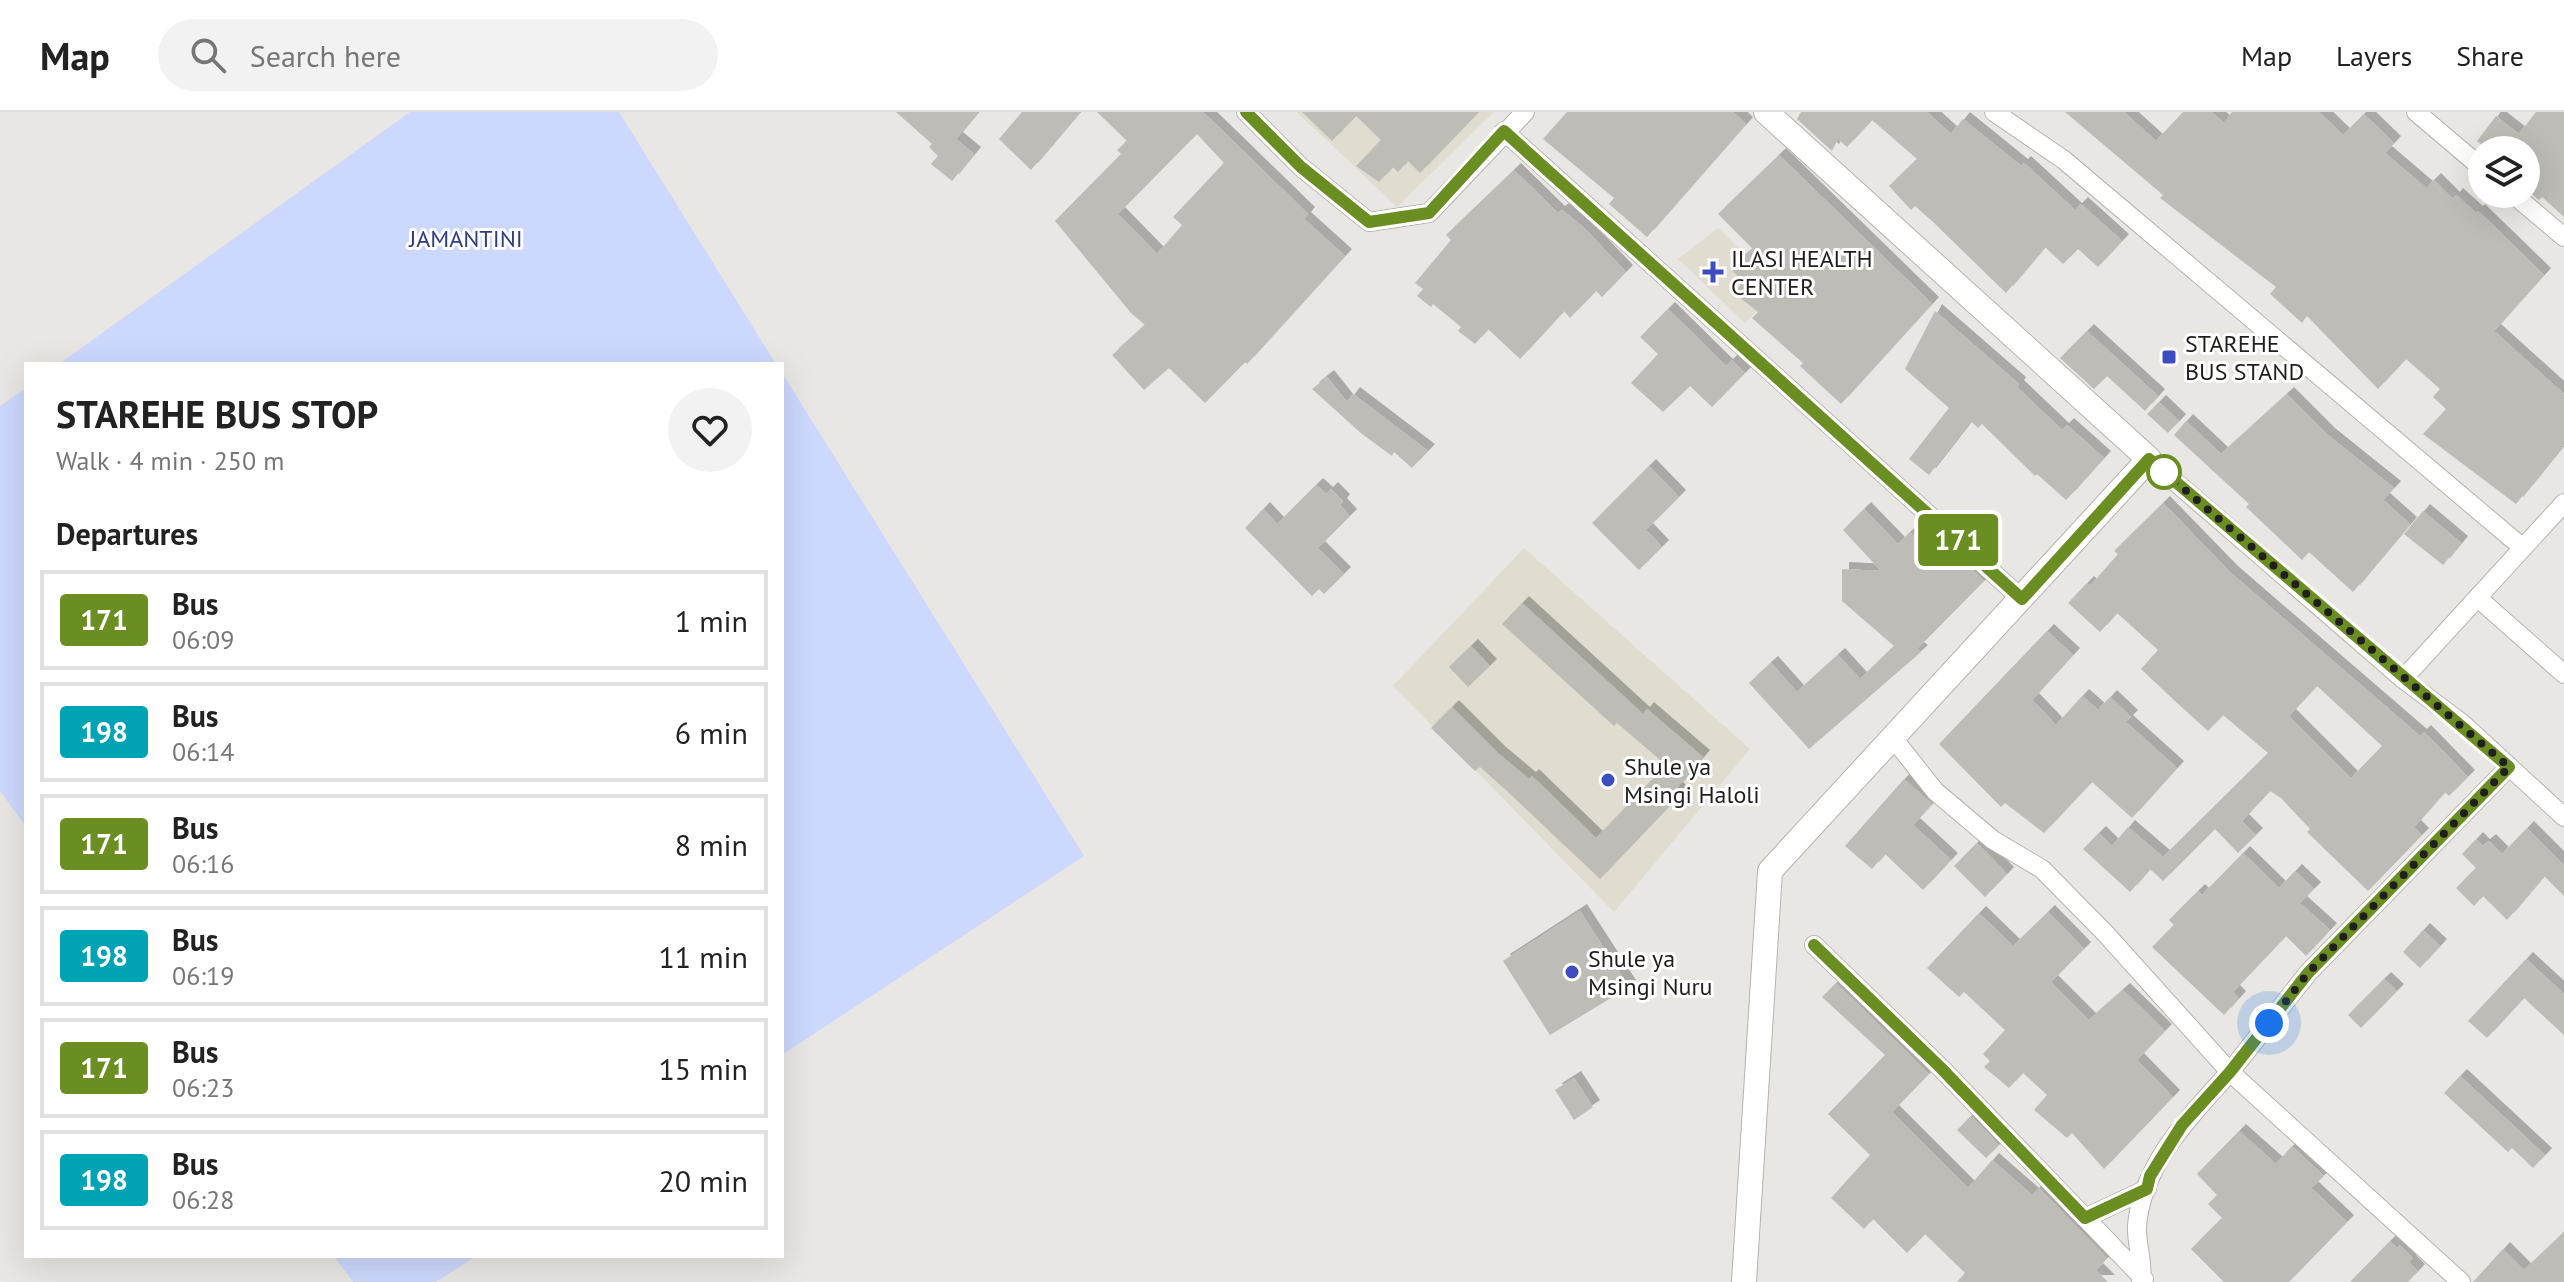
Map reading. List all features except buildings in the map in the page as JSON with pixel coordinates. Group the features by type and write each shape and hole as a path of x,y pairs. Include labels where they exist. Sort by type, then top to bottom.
{"street":[{"path":"1246,112 1301,167 1369,222 1429,213 1525,112"},
{"path":"1766,112 2149,459 2403,679 2463,724 2564,817"},
{"path":"1994,112 2064,160 2523,548"},
{"path":"2416,112 2468,156"},
{"path":"1504,131 2022,599"},
{"path":"2530,208 2564,237"},
{"path":"1744,1282 1770,871 2149,459"},
{"path":"2403,679 2564,503"},
{"path":"2479,599 2564,674"},
{"path":"1893,738 1935,791 1993,840 2042,869 2105,933 2230,1072 2461,1282"},
{"path":"2144,1280 2137,1225 2150,1176 2182,1125 2230,1072 2308,973 2509,767"},
{"path":"1814,945 1951,1079 2144,1280"},
{"path":"2085,1218 2147,1189"}],"shaded area":[{"path":"1297,112 1494,112 1397,207"},
{"name":"ILASI HEALTH CENTER","path":"1718,228 1779,287 1745,323 1678,259"},
{"path":"1524,548 1750,749 1614,912 1393,686"}],"green space":[{"name":"JAMANTINI","path":"410,112 619,112 775,362 62,362"},
{"path":"784,376 1084,856 784,1054"},
{"path":"24,389 24,824 0,791 0,406"},
{"path":"335,1258 473,1258 436,1282 353,1282"}],"bus line":[{"name":"171","path":"1246,112 1301,167 1369,222 1429,213 1504,131 2022,599 2149,459 2403,679 2463,724 2509,767 2308,973 2230,1072 2182,1125 2150,1176 2147,1189 2085,1218 1941,1068 1814,945"}],"place":[{"name":"ILASI HEALTH CENTER","path":"1713,272"},
{"name":"STAREHE BUS STAND","path":"2169,357"},
{"name":"Shule ya Msingi Haloli","path":"1608,780"},
{"name":"Shule ya Msingi Nuru","path":"1572,972"}],"route":[{"path":"2164,472 2403,679 2463,724 2509,767 2308,973 2269,1023"}]}
